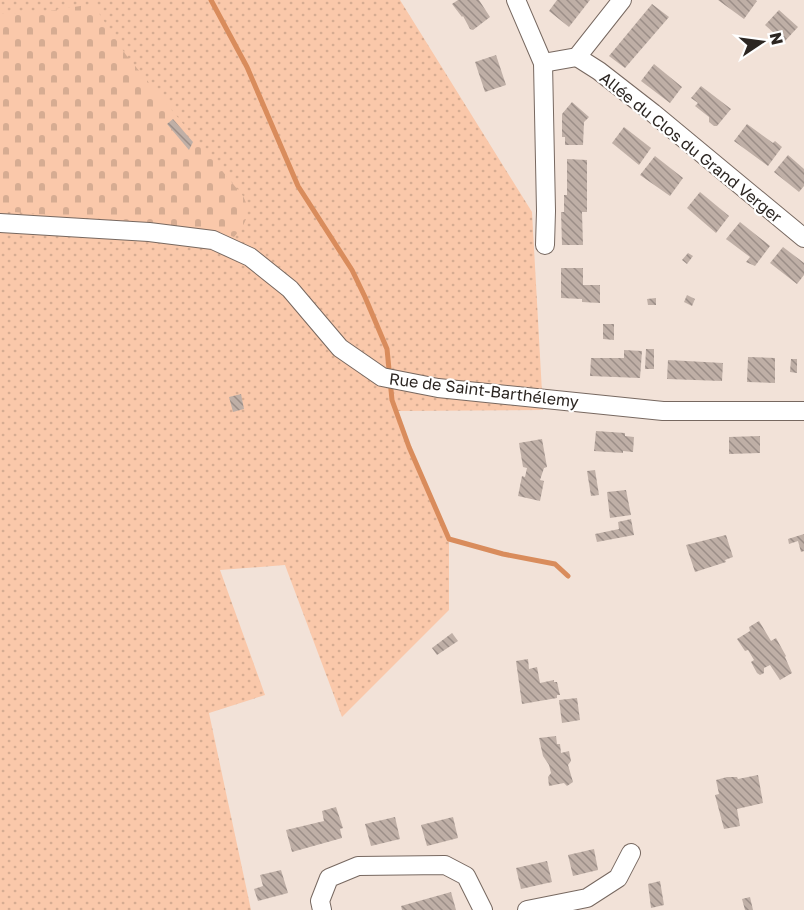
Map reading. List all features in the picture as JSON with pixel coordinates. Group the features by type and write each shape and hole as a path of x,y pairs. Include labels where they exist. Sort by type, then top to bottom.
{"street":[{"path":"516,0 543,63 545,245"},
{"path":"543,63 577,57 621,0"},
{"name":"Allée du Clos du Grand Verger","path":"577,57 653,113 761,205 804,238"},
{"name":"Rue de Saint-Barthélemy","path":"0,223 149,232 213,240 250,257 290,289 340,348 382,377 438,388 663,411 804,411"},
{"path":"527,910 587,898 618,878 631,852"},
{"path":"322,910 320,901 329,878 358,866 445,865 466,876 483,910"}],"green space":[{"path":"0,0 400,0 532,212 543,410 394,411 449,539 449,610 342,717 285,565 220,570 265,695 209,713 251,910 0,910"},
{"path":"93,4 126,55 243,196 247,208 246,218 234,237 222,232 155,223 0,211 0,14 42,12"}],"building":[{"path":"458,0 479,0 490,17 473,30 470,29 463,16 452,4"},
{"path":"557,0 590,0 569,27 549,11"},
{"path":"718,0 755,0 757,1 744,19"},
{"path":"652,4 669,17 625,68 609,56"},
{"path":"779,10 798,27 784,42 765,25"},
{"path":"496,55 506,85 485,92 475,62"},
{"path":"654,64 682,87 670,103 641,81"},
{"path":"701,86 731,109 717,126 709,122 709,117 695,106 698,103 691,98"},
{"path":"572,102 589,117 584,122 583,145 565,145 565,137 562,137 562,114"},
{"path":"173,119 193,142 189,150 167,124"},
{"path":"747,124 782,147 768,166 734,141"},
{"path":"624,127 651,148 639,165 612,143"},
{"path":"788,155 804,169 804,186 799,192 774,172"},
{"path":"655,156 683,178 670,196 640,175"},
{"path":"567,159 587,160 587,212 582,212 583,245 562,245 561,212 564,212 564,195 567,195"},
{"path":"700,192 729,216 716,233 687,208"},
{"path":"740,222 770,246 755,266 746,262 750,257 726,239"},
{"path":"783,247 804,263 804,275 797,284 770,263"},
{"path":"688,253 693,256 687,264 682,260"},
{"path":"561,268 583,268 583,285 600,285 600,303 561,298"},
{"path":"687,295 695,299 692,306 684,302"},
{"path":"656,298 656,305 648,305 647,299"},
{"path":"603,324 614,324 614,340 603,339"},
{"path":"646,349 654,349 654,369 645,369"},
{"path":"624,350 642,351 640,378 590,376 591,358 624,358"},
{"path":"748,357 775,358 775,383 747,382"},
{"path":"791,359 797,359 797,373 790,372"},
{"path":"668,360 723,363 722,381 667,379"},
{"path":"241,394 244,409 233,412 229,397"},
{"path":"596,431 625,433 625,436 634,437 633,452 594,451"},
{"path":"760,436 760,453 729,454 729,437"},
{"path":"542,439 547,467 544,468 540,480 544,481 540,501 518,496 522,476 525,477 527,468 523,467 519,443"},
{"path":"595,470 599,495 591,496 587,471"},
{"path":"626,490 631,515 610,518 607,492"},
{"path":"631,519 634,535 597,542 595,534 619,529 618,522"},
{"path":"804,534 804,551 801,552 798,541 789,544 788,539"},
{"path":"726,535 733,557 725,560 726,562 695,572 686,545"},
{"path":"759,621 771,641 776,638 786,656 792,673 780,680 770,665 764,668 764,673 760,675 757,673 751,662 754,660 737,639 750,631 749,627"},
{"path":"452,633 458,641 437,655 432,648"},
{"path":"528,659 529,669 537,667 540,683 554,680 557,682 560,695 557,695 557,698 522,704 516,661"},
{"path":"577,698 580,720 562,723 559,700"},
{"path":"556,736 561,753 569,751 571,761 568,765 573,782 567,786 564,783 549,786 548,777 551,773 543,756 539,738"},
{"path":"758,775 763,803 737,809 740,826 724,829 715,795 719,794 716,780"},
{"path":"336,807 343,828 340,829 342,838 292,852 286,830 324,821 322,811"},
{"path":"395,817 400,839 371,846 365,824"},
{"path":"453,817 458,838 427,846 421,825"},
{"path":"594,849 598,870 573,876 568,855"},
{"path":"547,861 552,882 521,889 516,868"},
{"path":"281,870 288,893 258,901 254,889 263,886 260,875"},
{"path":"660,881 664,905 651,908 648,884"},
{"path":"451,892 456,910 402,910 401,906"},
{"path":"750,897 753,910 745,910 742,899"}],"waterway":[{"path":"211,0 247,67 298,186 352,270 365,297 387,349 392,400 409,447 449,539 503,554 555,564 568,576"}]}
